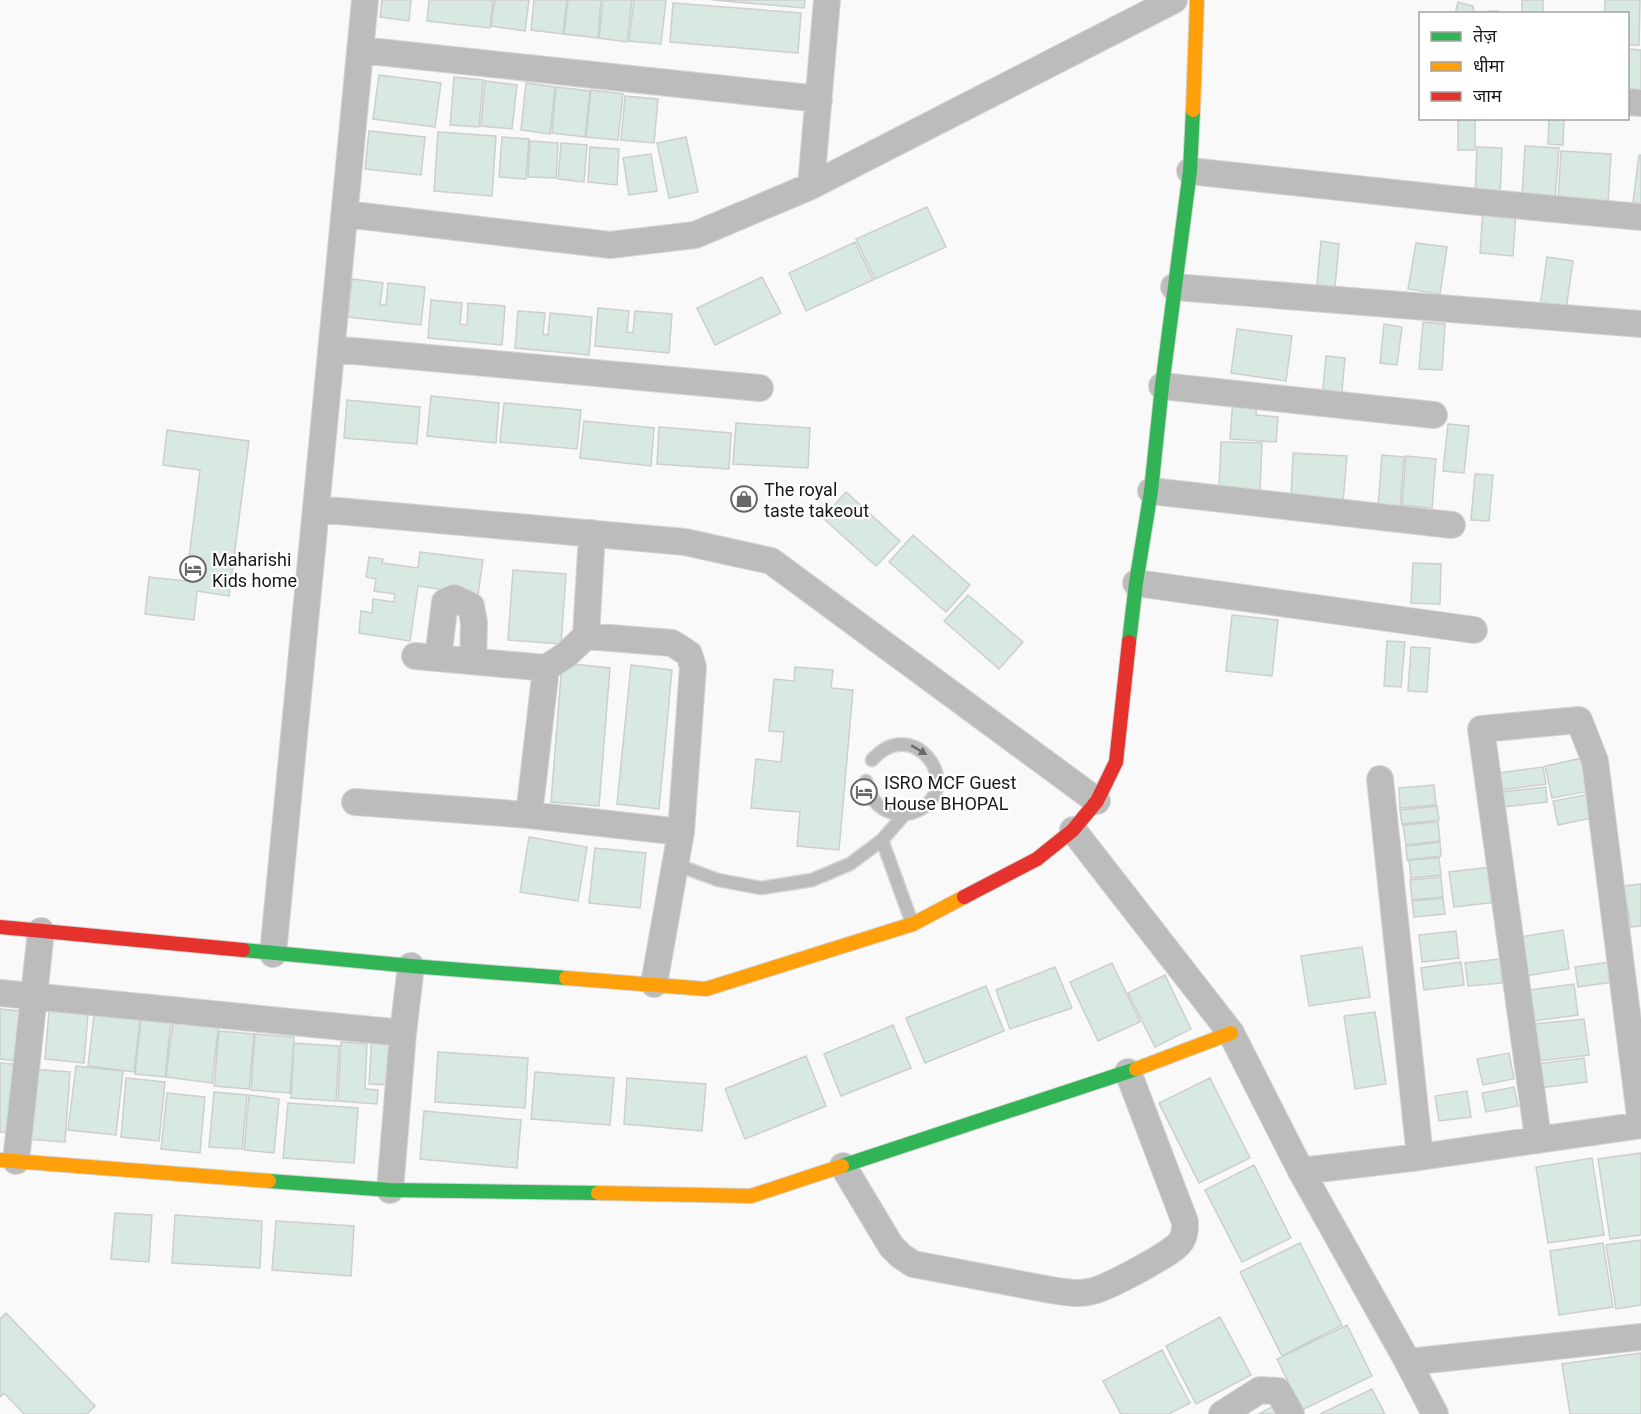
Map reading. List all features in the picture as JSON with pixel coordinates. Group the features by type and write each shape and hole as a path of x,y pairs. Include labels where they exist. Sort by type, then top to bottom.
{"street":[{"path":"273,954 365,0"},
{"path":"811,186 827,0"},
{"path":"345,214 610,245 695,235 811,186 1174,0"},
{"path":"0,927 273,954 706,989 912,924 1037,859 1073,830 1097,801 1116,762 1136,583 1151,491 1174,287 1190,171 1197,0"},
{"path":"360,50 819,99"},
{"path":"1190,171 1641,217"},
{"path":"1174,287 1641,324"},
{"path":"332,349 760,388"},
{"path":"1162,386 1434,415"},
{"path":"1151,491 1452,525"},
{"path":"316,509 685,542 771,561 1097,801"},
{"path":"473,661 474,623 471,606 454,598 445,602 427,657 546,668 566,655 586,636 592,534"},
{"path":"1136,583 1474,630"},
{"path":"586,636 672,643 689,654 693,667 681,832 654,984"},
{"path":"529,814 546,668"},
{"path":"1301,1171 1420,1157 1641,1124 1595,761 1580,720 1481,729 1538,1138"},
{"path":"1380,779 1420,1157"},
{"path":"355,802 529,814 681,832"},
{"path":"1073,830 1231,1033 1301,1171 1435,1414"},
{"path":"41,931 34,997 8,1160 390,1190 751,1196 1128,1072 1231,1033"},
{"path":"390,1190 411,966"},
{"path":"0,993 403,1033"},
{"path":"843,1166 891,1246 913,1264 1051,1290 1073,1293 1091,1292 1108,1286 1163,1255 1179,1244 1185,1234 1185,1222 1128,1072"},
{"path":"1408,1362 1641,1337"},
{"path":"1222,1414 1260,1390 1278,1391 1292,1414"}],"lane":[{"path":"866,781 868,792 874,802 883,809 904,815 926,806 937,784 937,772 932,760 913,746 901,744 889,746 872,760"},
{"path":"675,864 718,880 761,888 812,879 850,864 882,840 904,815"},
{"path":"882,840 912,924"}],"building":[{"path":"382,0 411,0 409,21 380,17"},
{"path":"429,0 493,0 490,28 427,21"},
{"path":"495,0 529,0 525,31 491,26"},
{"path":"534,0 567,0 563,34 531,30"},
{"path":"568,0 601,0 598,38 564,34"},
{"path":"603,0 632,0 627,42 599,38"},
{"path":"634,0 666,0 661,44 629,41"},
{"path":"713,0 805,0 804,8"},
{"path":"1522,0 1543,0 1543,12 1522,12"},
{"path":"1605,0 1640,0 1639,45 1629,45 1629,12 1605,12"},
{"path":"1458,2 1473,6 1474,12 1456,12"},
{"path":"673,3 801,13 798,53 670,42"},
{"path":"1629,49 1641,50 1641,92 1629,91"},
{"path":"379,75 441,83 435,127 373,119"},
{"path":"454,77 483,80 479,127 450,125"},
{"path":"485,81 517,85 512,129 481,126"},
{"path":"526,83 555,87 550,134 521,130"},
{"path":"556,87 590,91 585,137 552,133"},
{"path":"591,90 623,94 618,140 586,137"},
{"path":"625,96 658,99 654,143 621,140"},
{"path":"1458,120 1475,120 1475,150 1458,150"},
{"path":"1549,120 1564,120 1563,145 1548,144"},
{"path":"369,131 425,137 421,175 365,169"},
{"path":"438,132 496,136 492,196 434,191"},
{"path":"502,137 529,139 526,179 499,177"},
{"path":"686,137 698,192 669,198 657,143"},
{"path":"530,141 558,143 556,178 528,177"},
{"path":"561,143 587,145 584,182 558,179"},
{"path":"1525,146 1559,148 1555,199 1522,197"},
{"path":"590,147 619,149 617,185 588,182"},
{"path":"1477,147 1502,148 1500,197 1475,196"},
{"path":"1561,151 1611,154 1608,204 1558,201"},
{"path":"651,154 657,191 629,195 623,158"},
{"path":"1639,155 1641,155 1641,204 1633,202"},
{"path":"927,207 946,247 875,279 856,239"},
{"path":"1483,208 1516,211 1513,256 1480,253"},
{"path":"1321,241 1339,244 1335,287 1317,285"},
{"path":"855,242 873,280 806,311 789,273"},
{"path":"1416,243 1447,247 1440,294 1408,289"},
{"path":"1547,257 1573,261 1566,310 1540,307"},
{"path":"762,277 781,313 715,345 697,308"},
{"path":"352,279 383,283 380,305 386,305 388,283 425,287 421,325 348,317"},
{"path":"431,300 462,303 460,324 467,325 468,303 505,306 502,345 428,338"},
{"path":"598,308 629,311 627,332 633,333 635,311 672,314 669,353 595,346"},
{"path":"518,311 545,313 543,334 548,335 550,313 592,317 589,355 515,348"},
{"path":"1423,322 1445,324 1442,370 1419,369"},
{"path":"1384,324 1402,327 1397,365 1380,363"},
{"path":"1237,329 1292,336 1286,381 1231,373"},
{"path":"1326,356 1345,358 1341,401 1322,399"},
{"path":"431,396 499,403 496,443 427,436"},
{"path":"1233,399 1257,401 1256,415 1278,417 1276,442 1230,439"},
{"path":"347,400 420,407 417,444 344,438"},
{"path":"504,403 581,410 577,449 500,442"},
{"path":"584,421 654,428 651,466 580,458"},
{"path":"736,423 810,428 808,468 733,464"},
{"path":"1448,424 1469,426 1464,473 1443,471"},
{"path":"659,427 731,433 729,469 657,464"},
{"path":"167,430 249,441 229,596 197,591 194,620 145,614 149,577 186,581 200,470 163,465"},
{"path":"1221,442 1262,443 1260,491 1219,489"},
{"path":"1293,453 1347,456 1343,502 1291,498"},
{"path":"1382,455 1404,457 1400,508 1378,507"},
{"path":"1406,456 1436,459 1432,508 1402,505"},
{"path":"1475,474 1493,475 1489,521 1471,520"},
{"path":"846,492 900,541 876,566 823,518"},
{"path":"913,535 970,585 946,612 889,562"},
{"path":"420,552 483,560 478,595 418,586 410,641 359,633 361,611 372,613 373,599 394,602 395,594 374,591 376,579 366,577 369,557 383,559 382,563 418,568"},
{"path":"1413,563 1441,564 1440,604 1411,603"},
{"path":"513,570 566,574 561,644 508,640"},
{"path":"968,595 1023,642 999,669 944,621"},
{"path":"1232,615 1278,620 1272,676 1226,671"},
{"path":"1387,641 1405,642 1401,687 1384,686"},
{"path":"1411,647 1430,648 1427,692 1408,691"},
{"path":"562,663 610,668 599,806 551,802"},
{"path":"631,665 672,670 659,809 617,804"},
{"path":"795,667 833,670 831,688 853,690 839,850 797,846 800,812 751,808 756,759 781,762 784,732 769,731 774,679 794,681"},
{"path":"1583,758 1590,791 1552,798 1545,766"},
{"path":"1543,767 1546,784 1501,790 1499,773"},
{"path":"1434,785 1436,805 1400,808 1399,788"},
{"path":"1546,787 1547,802 1503,807 1501,792"},
{"path":"1590,794 1596,817 1558,825 1553,801"},
{"path":"1437,806 1439,820 1402,824 1400,810"},
{"path":"1438,822 1440,841 1406,845 1403,825"},
{"path":"529,837 587,847 578,901 520,892"},
{"path":"1440,842 1441,856 1407,860 1406,846"},
{"path":"595,848 646,853 640,908 589,903"},
{"path":"1439,858 1441,875 1411,878 1409,860"},
{"path":"1492,867 1497,902 1454,907 1449,872"},
{"path":"1441,877 1443,897 1412,900 1410,880"},
{"path":"1641,884 1641,926 1631,927 1624,886"},
{"path":"1443,898 1445,914 1414,917 1412,901"},
{"path":"1563,930 1569,969 1526,976 1520,937"},
{"path":"1456,931 1459,958 1422,962 1419,935"},
{"path":"1362,947 1370,997 1309,1006 1301,956"},
{"path":"1500,959 1502,983 1468,986 1465,963"},
{"path":"1617,961 1620,981 1578,987 1575,967"},
{"path":"1461,962 1464,985 1424,990 1421,968"},
{"path":"1112,963 1140,1022 1098,1041 1070,982"},
{"path":"1055,967 1072,1008 1010,1029 996,990"},
{"path":"1165,975 1191,1029 1155,1047 1128,993"},
{"path":"1574,984 1578,1015 1534,1021 1530,990"},
{"path":"986,986 1004,1031 925,1063 906,1018"},
{"path":"95,1007 141,1012 134,1072 88,1066"},
{"path":"0,1009 20,1011 15,1061 0,1059"},
{"path":"49,1011 88,1014 84,1063 45,1059"},
{"path":"1375,1012 1386,1084 1355,1089 1344,1016"},
{"path":"174,1015 219,1021 212,1083 166,1077"},
{"path":"141,1018 171,1021 165,1077 135,1074"},
{"path":"1584,1019 1589,1055 1538,1061 1533,1024"},
{"path":"893,1025 911,1068 841,1096 824,1054"},
{"path":"219,1031 254,1034 249,1089 214,1086"},
{"path":"255,1034 294,1037 290,1093 251,1090"},
{"path":"372,1035 390,1037 388,1085 369,1084"},
{"path":"341,1042 367,1044 365,1089 378,1090 377,1104 338,1101"},
{"path":"294,1043 339,1046 336,1101 291,1098"},
{"path":"438,1052 528,1058 525,1108 435,1102"},
{"path":"1509,1053 1514,1079 1483,1085 1477,1059"},
{"path":"806,1056 826,1106 745,1139 725,1089"},
{"path":"1584,1058 1587,1082 1539,1088 1536,1064"},
{"path":"0,1063 23,1065 18,1134 0,1132"},
{"path":"76,1066 123,1071 116,1135 68,1130"},
{"path":"31,1069 70,1072 65,1142 26,1139"},
{"path":"535,1072 614,1078 610,1125 531,1119"},
{"path":"126,1078 165,1082 159,1141 121,1137"},
{"path":"627,1078 706,1084 702,1131 624,1124"},
{"path":"1210,1078 1250,1158 1199,1183 1159,1103"},
{"path":"1514,1087 1518,1106 1486,1112 1482,1093"},
{"path":"1467,1091 1471,1117 1439,1121 1435,1096"},
{"path":"214,1092 247,1095 242,1149 209,1147"},
{"path":"167,1093 205,1097 200,1153 161,1149"},
{"path":"249,1095 279,1099 274,1153 244,1150"},
{"path":"288,1103 358,1108 354,1163 283,1158"},
{"path":"424,1111 521,1120 517,1168 420,1159"},
{"path":"1641,1153 1641,1235 1610,1239 1598,1159"},
{"path":"1592,1158 1604,1235 1548,1243 1536,1167"},
{"path":"1254,1165 1291,1238 1242,1262 1205,1190"},
{"path":"115,1213 152,1215 149,1262 111,1259"},
{"path":"175,1215 262,1221 260,1268 172,1263"},
{"path":"276,1221 354,1226 351,1276 272,1270"},
{"path":"1641,1240 1641,1305 1616,1309 1606,1245"},
{"path":"1300,1243 1342,1325 1282,1356 1240,1272"},
{"path":"1603,1243 1613,1307 1559,1315 1550,1251"},
{"path":"6,1313 95,1406 87,1414 24,1414 4,1393 0,1397 0,1319"},
{"path":"1220,1317 1251,1375 1196,1404 1166,1346"},
{"path":"1347,1325 1372,1376 1302,1410 1277,1359"},
{"path":"1162,1350 1190,1403 1169,1414 1121,1414 1103,1381"},
{"path":"1641,1353 1641,1414 1570,1414 1562,1364"},
{"path":"1372,1389 1385,1414 1320,1414"},
{"path":"1277,1404 1282,1414 1259,1414"}],"traffic: fast":[{"path":"1129,642 1151,491 1190,171 1193,110"},
{"path":"243,950 566,978"},
{"path":"842,1166 1136,1069"},
{"path":"269,1181 390,1190 598,1193"}],"traffic: slow":[{"path":"1193,110 1197,0"},
{"path":"566,978 706,989 913,924 964,897"},
{"path":"1136,1069 1231,1033"},
{"path":"0,1160 269,1181"},
{"path":"598,1193 751,1196 842,1166"}],"traffic: jam":[{"path":"964,897 1037,859 1073,830 1097,801 1116,762 1129,642"},
{"path":"0,927 243,950"}],"place":[{"name":"The royal taste takeout","path":"744,499"},
{"name":"Maharishi Kids home","path":"193,569"},
{"name":"ISRO MCF Guest House BHOPAL","path":"864,792"}]}
